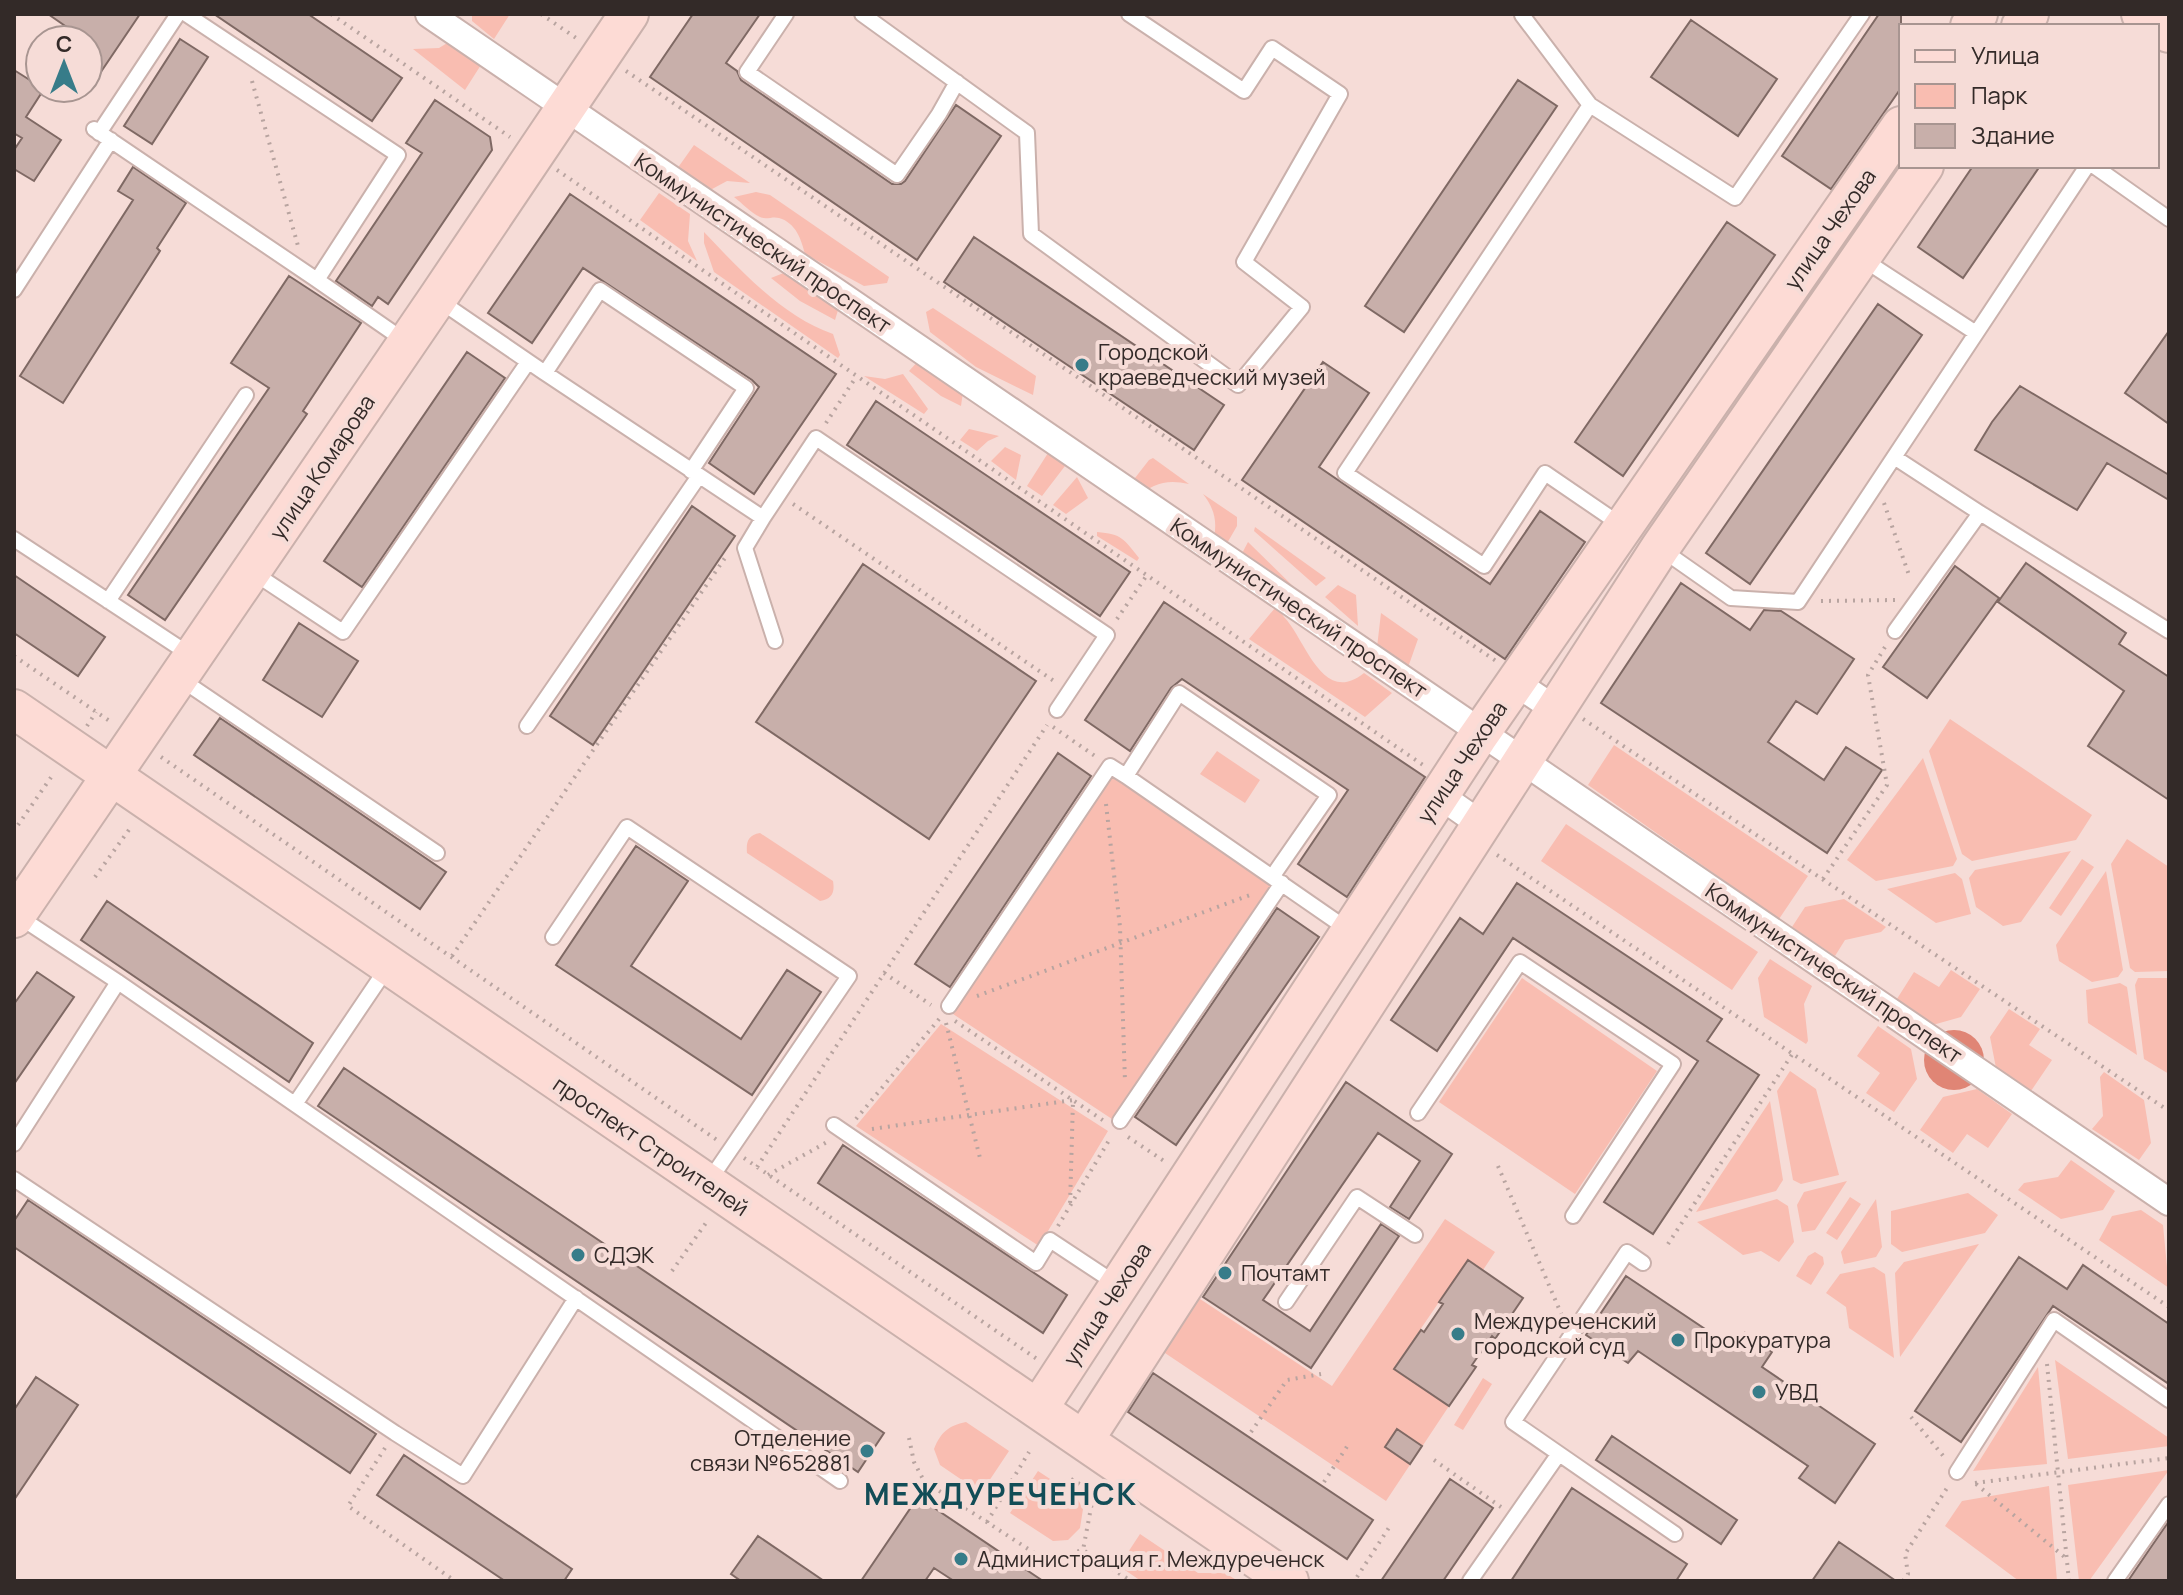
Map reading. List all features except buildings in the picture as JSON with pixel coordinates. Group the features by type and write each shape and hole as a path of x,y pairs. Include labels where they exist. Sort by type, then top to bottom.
{"street":[{"name":"Коммунистический проспект","path":"429,14 2169,1202"},
{"name":"улица Комарова","path":"15,916 629,14"},
{"name":"улица Чехова","path":"1038,1409 1481,732 1899,129"},
{"name":"улица Чехова","path":"1084,1440 1490,840 1523,761 1660,548 1923,168"},
{"path":"1518,680 1558,707"},
{"name":"проспект Строителей","path":"14,709 389,965 707,1202 1038,1409 1289,1581"},
{"path":"1444,789 1490,840"}],"lane":[{"path":"14,290 101,134 178,14"},
{"path":"186,14 398,155 311,276"},
{"path":"786,14 747,72 897,175 957,82"},
{"path":"862,14 1027,133 1031,234 1238,385 1302,307 1244,262 1340,94 1272,48 1244,91 1129,14"},
{"path":"1522,15 1590,105 1735,198 1862,14"},
{"path":"1590,105 1345,473 1484,566 1545,473 1624,527"},
{"path":"101,134 407,343"},
{"path":"1660,548 1731,598 1798,602 2086,168"},
{"path":"2097,168 2169,219"},
{"path":"1861,258 1976,333"},
{"path":"527,726 695,473 746,388 600,290 545,373"},
{"path":"437,299 763,518"},
{"path":"251,571 343,632 528,362"},
{"path":"108,601 246,395"},
{"path":"775,641 745,548 816,438 1107,635 1057,710"},
{"path":"1894,457 2169,631"},
{"path":"1895,631 1980,513"},
{"path":"14,539 108,601 185,666 437,853"},
{"path":"1120,1121 1329,795 1179,693 1126,776"},
{"path":"947,1010 1110,766 1350,932"},
{"path":"553,937 627,827 849,976 731,1149 707,1202"},
{"path":"15,916 118,982 840,1481"},
{"path":"1418,1113 1520,962 1673,1064 1573,1216"},
{"path":"295,1104 389,965"},
{"path":"14,1144 118,982"},
{"path":"839,1129 1036,1263 1050,1240 1119,1286"},
{"path":"14,1179 463,1476 576,1298"},
{"path":"1286,1302 1357,1197 1415,1235"},
{"path":"1643,1263 1627,1252 1513,1422 1675,1534"},
{"path":"1957,1472 2054,1320 2169,1400"},
{"path":"1470,1581 1558,1455"},
{"path":"2115,1581 2169,1504"}],"path":[{"path":"331,14 1147,575 1444,789"},
{"path":"541,14 1518,680"},
{"path":"244,53 311,276"},
{"path":"816,438 857,376"},
{"path":"1798,602 1917,600 1877,483"},
{"path":"779,495 1069,691"},
{"path":"452,957 729,552"},
{"path":"1107,635 1147,575"},
{"path":"1823,880 1887,785 1868,675 1895,631"},
{"path":"14,656 114,724"},
{"path":"1558,707 2169,1111"},
{"path":"757,1167 1057,710"},
{"path":"1048,724 1110,766"},
{"path":"156,754 1045,1365"},
{"path":"18,825 55,771"},
{"path":"1050,1240 1120,1121 1121,943 1103,780"},
{"path":"95,877 131,827"},
{"path":"1490,840 1793,1053 2169,1307"},
{"path":"768,1175 839,1129 947,1010 1277,880"},
{"path":"884,973 947,1010 1073,1100 1120,1121 1189,1178"},
{"path":"947,1010 981,1162"},
{"path":"1668,1244 1793,1053"},
{"path":"839,1129 1073,1100"},
{"path":"1070,1206 1073,1100"},
{"path":"1498,1166 1571,1337"},
{"path":"672,1271 707,1202"},
{"path":"2044,1335 2069,1581"},
{"path":"1251,1432 1287,1380 1321,1374"},
{"path":"1903,1581 1908,1574 1905,1554 1957,1472 1911,1417"},
{"path":"395,1433 348,1506 455,1581"},
{"path":"909,1438 914,1462 924,1481 1045,1560 1083,1550 1131,1581"},
{"path":"1324,1482 1348,1445"},
{"path":"987,1522 1029,1452"},
{"path":"2067,1559 1975,1483 2169,1458"},
{"path":"1434,1460 1515,1517"},
{"path":"1071,1479 1094,1492 1083,1550"},
{"path":"1357,1577 1390,1526"}],"green space":[{"path":"472,14 510,14 494,39 472,21"},
{"path":"457,37 486,57 465,90 413,49 439,48"},
{"path":"694,145 750,183 727,181 701,195 672,176"},
{"path":"756,192 770,195 889,277 887,283 864,286 805,254 790,224 779,218 760,217 734,197"},
{"path":"659,193 690,214 688,241 697,261 640,220"},
{"path":"704,232 780,304 833,334 840,355 838,358 714,272 704,243"},
{"path":"796,268 839,307 835,320 800,301 771,278"},
{"path":"933,308 1036,376 1033,395 976,367 930,332 926,312"},
{"path":"921,358 965,378 961,406 941,396 909,371"},
{"path":"903,374 928,409 924,414 864,376 885,379"},
{"path":"969,429 999,436 977,451 960,440"},
{"path":"1005,447 1021,455 1016,480 991,461"},
{"path":"1048,453 1065,466 1042,496 1027,486"},
{"path":"1153,458 1189,484 1161,484 1136,498 1128,487"},
{"path":"1077,477 1088,498 1066,514 1053,505"},
{"path":"1203,494 1237,517 1237,526 1222,552 1211,548 1215,520"},
{"path":"1255,527 1326,578 1316,586 1254,531"},
{"path":"1097,532 1122,539 1139,558 1137,561 1097,536"},
{"path":"1248,542 1305,598 1238,561"},
{"path":"1338,585 1356,595 1358,626 1325,597"},
{"path":"1275,608 1326,676 1337,682 1349,681 1364,673 1392,693 1365,717 1249,639"},
{"path":"1381,613 1418,639 1405,676 1376,656"},
{"path":"1950,719 2092,815 2076,840 1972,861 1962,854 1929,751"},
{"path":"1614,745 1808,876 1779,919 1588,785"},
{"path":"1217,751 1260,780 1245,803 1200,774"},
{"path":"1923,758 1957,859 1953,866 1876,881 1847,860"},
{"path":"1113,771 1275,883 1115,1121 950,1012"},
{"path":"1566,824 1758,952 1732,990 1541,861"},
{"path":"760,833 833,881 830,897 820,901 747,853 749,840"},
{"path":"2127,839 2169,867 2169,971 2135,972 2130,968 2111,864"},
{"path":"2071,851 2021,922 2003,926 1976,907 1969,878 1975,870"},
{"path":"2082,859 2094,867 2061,916 2049,908"},
{"path":"2106,871 2123,970 2118,977 2092,982 2059,961 2056,945"},
{"path":"1955,873 1962,879 1971,914 1936,923 1887,889"},
{"path":"1844,899 1886,927 1881,932 1845,940 1835,956 1792,927 1805,907"},
{"path":"1770,959 1812,986 1804,1004 1806,1044 1764,1017 1758,978"},
{"path":"1951,970 1980,989 1961,1017 1929,1026 1895,1002 1914,972 1939,987"},
{"path":"1522,978 1657,1071 1575,1194 1439,1102"},
{"path":"2138,978 2169,978 2169,1074 2144,1059 2135,985"},
{"path":"2120,983 2127,987 2137,1055 2088,1023 2086,990"},
{"path":"2009,1009 2040,1029 2029,1045 2052,1060 2031,1091 1996,1068 1990,1037"},
{"path":"941,1024 1108,1131 1039,1246 856,1126"},
{"path":"1878,1026 1911,1049 1917,1079 1894,1112 1866,1093 1880,1073 1857,1056"},
{"path":"1790,1071 1816,1089 1839,1175 1801,1184 1793,1180 1777,1091"},
{"path":"2104,1072 2144,1100 2151,1143 2139,1160 2092,1129 2103,1116 2100,1077"},
{"path":"1977,1089 2012,1114 1988,1148 1967,1134 1953,1153 1920,1130 1943,1097"},
{"path":"1770,1101 1783,1180 1776,1191 1696,1212"},
{"path":"2071,1160 2115,1191 2103,1210 2061,1219 2018,1190 2024,1183 2058,1177"},
{"path":"1847,1181 1815,1230 1802,1232 1797,1205 1804,1192"},
{"path":"1968,1193 1998,1215 1985,1233 1902,1252 1891,1244 1891,1211"},
{"path":"1850,1197 1861,1204 1837,1240 1826,1233"},
{"path":"1777,1199 1788,1206 1794,1242 1779,1262 1761,1251 1743,1255 1697,1222"},
{"path":"1876,1199 1882,1247 1876,1257 1844,1264 1841,1252"},
{"path":"2141,1210 2163,1225 2169,1288 2099,1240 2112,1216"},
{"path":"1445,1219 1495,1252 1483,1270 1467,1261 1394,1368 1449,1406 1386,1501 1162,1351 1197,1297 1332,1386"},
{"path":"1979,1244 1900,1357 1895,1273 1904,1262"},
{"path":"1815,1252 1823,1257 1824,1264 1811,1285 1796,1276 1808,1256"},
{"path":"1874,1267 1885,1274 1894,1358 1849,1328 1846,1307 1826,1293 1840,1274"},
{"path":"2055,1360 2169,1438 2169,1446 2068,1459"},
{"path":"2038,1367 2047,1464 1973,1471"},
{"path":"1483,1378 1492,1384 1463,1430 1454,1425"},
{"path":"966,1422 1009,1451 981,1493 940,1465 934,1449 946,1431"},
{"path":"2169,1470 2089,1581 2079,1581 2068,1485"},
{"path":"1038,1471 1076,1496 1083,1509 1080,1528 1068,1540 1053,1541 1010,1513"},
{"path":"2049,1486 2057,1581 2019,1581 1945,1526 1962,1501"},
{"path":"1140,1534 1198,1573 1225,1573 1238,1581 1141,1581 1119,1566"}],"shaded area":[{"path":"1954,1030 1965,1032 1975,1039 1982,1049 1982,1071 1975,1081 1965,1088 1954,1090 1943,1088 1933,1081 1926,1071 1924,1060 1926,1049 1933,1039 1943,1032"}],"place":[{"name":"Городской краеведческий музей","path":"1082,365"},
{"name":"СДЭК","path":"578,1255"},
{"name":"Почтамт","path":"1225,1273"},
{"name":"Междуреченский городской суд","path":"1458,1334"},
{"name":"Прокуратура","path":"1678,1340"},
{"name":"УВД","path":"1759,1392"},
{"name":"Отделение связи №652881","path":"867,1451"},
{"name":"Администрация г. Междуреченск","path":"961,1559"}],"district":[{"name":"МЕЖДУРЕЧЕНСК","path":"1001,1495"}]}
